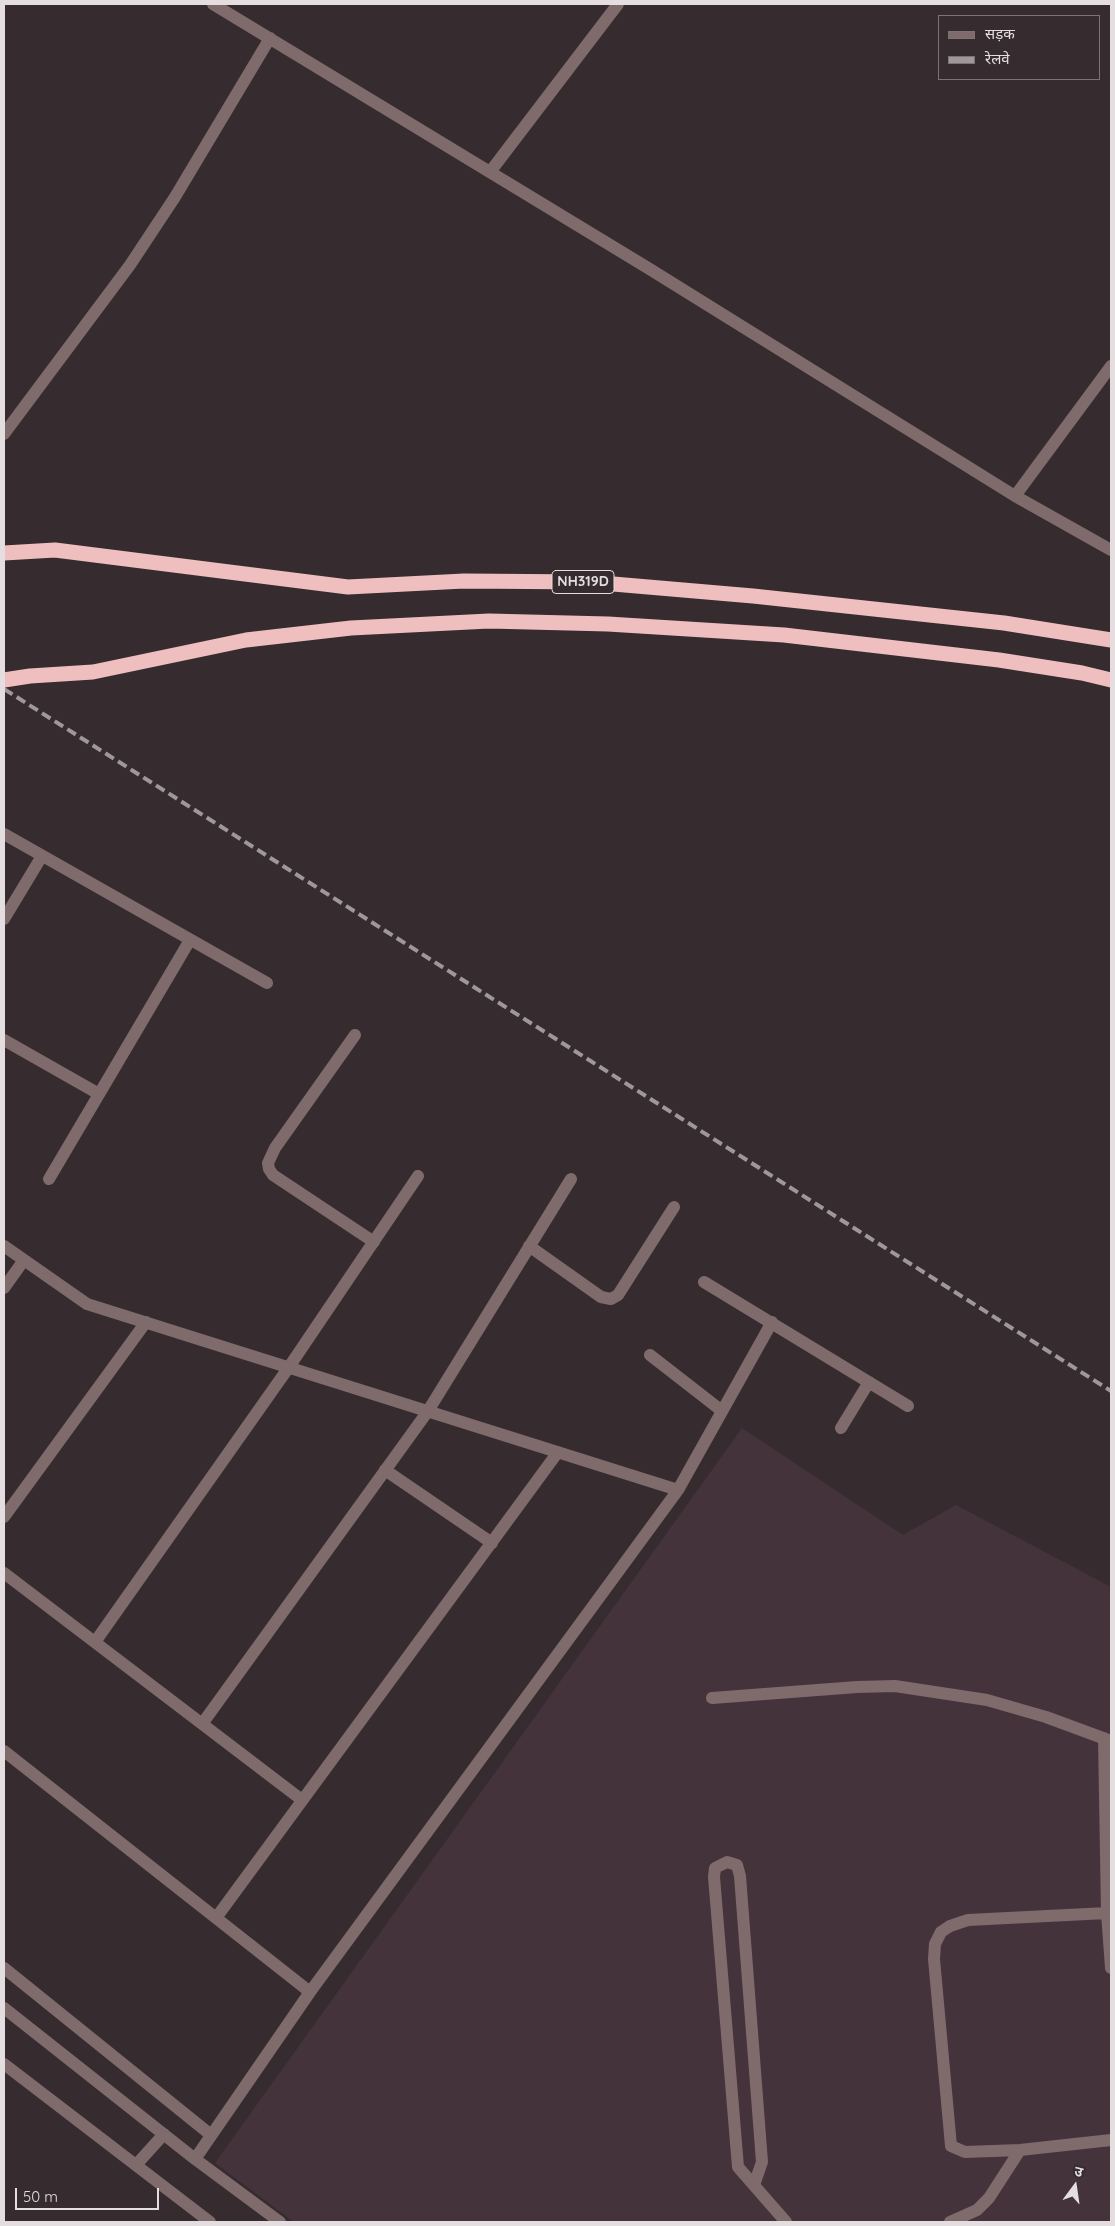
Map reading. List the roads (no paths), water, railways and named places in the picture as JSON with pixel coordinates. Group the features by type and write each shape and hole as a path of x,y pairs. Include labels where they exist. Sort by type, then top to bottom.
{"highway":[{"name":"NH319D","path":"4,553 55,550 348,587 464,581 590,582 753,596 1004,623 1111,640"},
{"path":"4,680 30,676 93,672 246,640 351,628 489,621 608,624 784,635 999,660 1111,680"}],"street":[{"path":"490,172 618,4"},
{"path":"218,5 1015,496 1111,550"},
{"path":"4,434 130,266 175,197 270,38"},
{"path":"1015,496 1111,366"},
{"path":"4,834 267,983"},
{"path":"4,919 42,856"},
{"path":"49,1179 190,940"},
{"path":"355,1035 275,1148 268,1163 273,1175 374,1242"},
{"path":"4,1040 99,1094"},
{"path":"95,1642 289,1367 418,1176"},
{"path":"202,1724 428,1411 571,1179"},
{"path":"529,1246 601,1297 612,1299 618,1295 674,1207"},
{"path":"4,1246 87,1304 678,1490"},
{"path":"4,1288 24,1260"},
{"path":"704,1282 908,1406"},
{"path":"4,1517 146,1322"},
{"path":"195,2159 310,1992 678,1490 772,1322"},
{"path":"650,1355 722,1412"},
{"path":"841,1428 869,1382"},
{"path":"216,1918 558,1452"},
{"path":"385,1470 492,1543"},
{"path":"4,1573 302,1800"},
{"path":"712,1698 895,1686 987,1700 1046,1717 1108,1740 1107,1913 1111,1968"},
{"path":"4,1751 310,1992"},
{"path":"754,2185 762,2162 741,1886 738,1865 727,1862 718,1865 714,1872 738,2167 786,2222"},
{"path":"1107,1913 968,1920 950,1926 941,1932 935,1944 934,1959 952,2146 965,2152 1020,2150 1111,2140"},
{"path":"4,1968 211,2135"},
{"path":"4,2008 195,2159 280,2222"},
{"path":"4,2064 210,2222"},
{"path":"136,2165 164,2134"},
{"path":"950,2222 977,2210 989,2198 1020,2150"}],"railway":[{"path":"4,689 1111,1391"}]}
